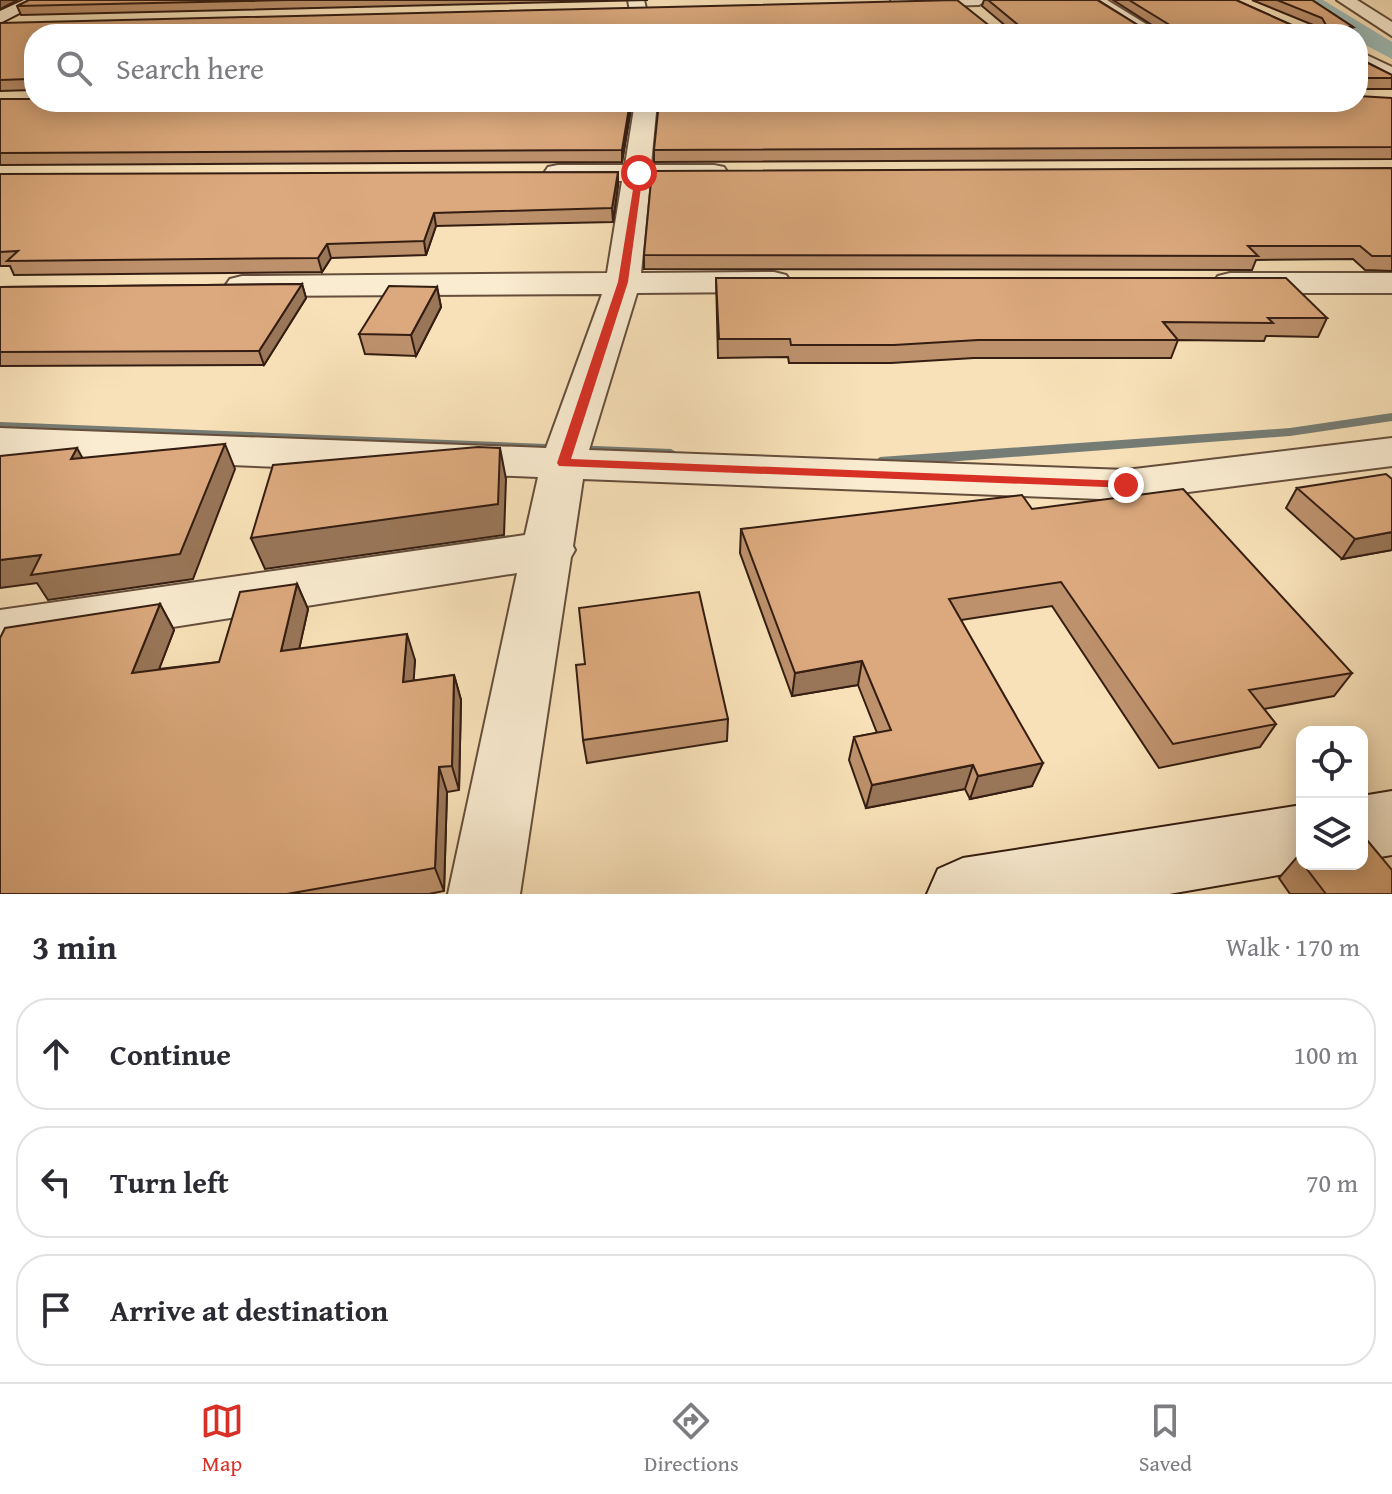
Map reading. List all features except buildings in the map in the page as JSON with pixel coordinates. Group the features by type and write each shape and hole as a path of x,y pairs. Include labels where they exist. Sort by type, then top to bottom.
{"street":[{"path":"0,21 37,0"},
{"path":"885,2 960,0 981,9"},
{"path":"1095,0 1136,24"},
{"path":"1345,0 1392,30"},
{"path":"1365,12 1392,10"},
{"path":"0,21 32,23"},
{"path":"1368,58 1392,60"},
{"path":"1368,61 1392,75"},
{"path":"484,894 550,550 563,463 623,282 645,112"},
{"path":"527,173 733,173"},
{"path":"208,286 811,282"},
{"path":"1204,283 1392,283"},
{"path":"0,442 1126,485 1392,452"},
{"path":"0,632 550,550"},
{"path":"1368,827 1392,823"},
{"path":"963,894 1081,886 1296,839"}],"waterway":[{"path":"1312,0 1346,24"},
{"path":"1368,37 1392,52"},
{"path":"880,462 1290,432 1392,417"},
{"path":"0,426 671,453"}],"route":[{"path":"639,173 623,282 563,463 1126,485"}]}
